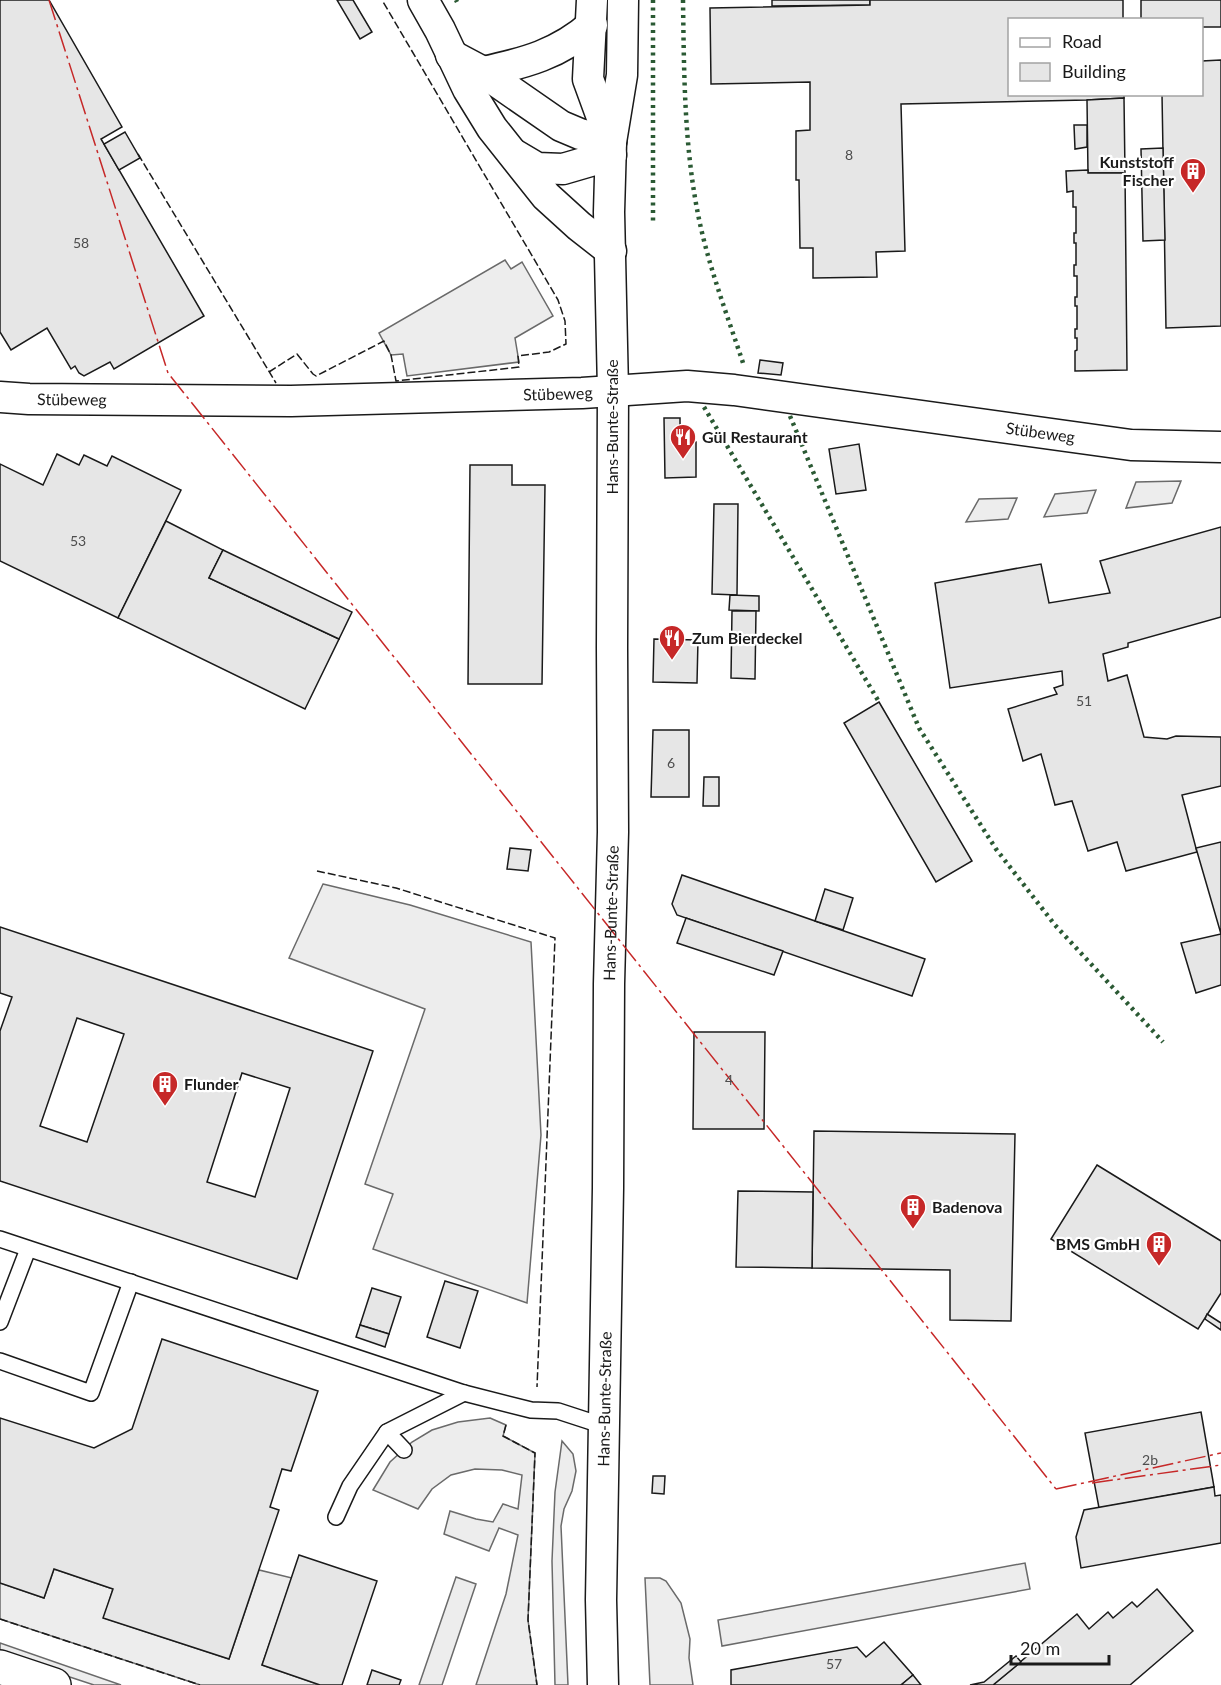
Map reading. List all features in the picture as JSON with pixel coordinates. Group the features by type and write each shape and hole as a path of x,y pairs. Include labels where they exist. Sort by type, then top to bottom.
{"street":[{"path":"423,0 492,128 546,196 611,251"},
{"name":"Hans-Bunte-Straße","path":"603,1685 609,984 613,832 613,390 609,212 611,148 622,75 623,0"},
{"path":"483,72 523,63 550,53 580,35 592,12"},
{"name":"Hans-Bunte-Straße","path":"592,12 588,80 611,148"},
{"path":"451,55 483,72 561,126 611,148"},
{"path":"512,154 537,168 563,169 611,148"},
{"name":"Stübeweg","path":"0,397 291,401 541,395 687,386 734,390 1131,445 1221,447"},
{"path":"0,1667 54,1685"}],"lane":[{"path":"0,1239 464,1393 531,1410 558,1411 604,1426"},
{"path":"0,1322 28,1249"},
{"path":"0,1361 91,1393 131,1282"},
{"path":"336,1517 350,1486 387,1432 464,1393"},
{"path":"387,1432 404,1450"}],"shaded area":[{"path":"505,260 511,269 522,262 553,316 515,338 519,362 407,376 403,354 391,355 379,333"},
{"path":"1181,481 1172,503 1126,508 1136,482"},
{"path":"1096,490 1087,513 1044,517 1055,494"},
{"path":"1017,498 1008,519 966,522 979,499"},
{"path":"323,884 410,905 531,942 541,1135 527,1303 373,1249 393,1194 365,1184 425,1009 289,958"},
{"path":"490,1418 506,1425 503,1436 535,1453 528,1620 537,1685 476,1685 506,1594 518,1535 499,1528 489,1551 444,1534 450,1511 493,1522 503,1504 518,1509 522,1475 502,1470 475,1469 451,1475 432,1489 418,1509 373,1490 390,1462 412,1442 432,1430 458,1422"},
{"path":"562,1441 573,1454 576,1471 561,1526 568,1685 555,1685 552,1561 555,1492"},
{"path":"1025,1563 1030,1589 722,1646 718,1620"},
{"path":"54,1569 113,1589 104,1618 229,1659 259,1570 292,1578 262,1665 320,1685 200,1685 0,1619 0,1583 44,1598"},
{"path":"456,1577 476,1584 442,1685 419,1685"},
{"path":"645,1578 660,1578 666,1581 681,1603 690,1639 689,1658 693,1685 650,1685"},
{"path":"0,1643 121,1685 94,1685 0,1654"}],"building":[{"path":"0,0 49,0 122,127 101,139 204,316 114,369 110,362 84,376 75,366 71,369 47,328 11,350 0,332"},
{"path":"337,0 353,0 372,32 360,39"},
{"path":"772,0 870,0 870,5 772,6"},
{"path":"870,0 1123,0 1123,18 1008,18 1008,96 1124,96 1124,98 901,104 905,251 876,252 877,277 813,278 813,248 800,248 799,180 796,180 796,131 810,130 810,82 711,84 710,8 870,5"},
{"path":"1141,0 1221,0 1221,27 1203,27 1203,18 1141,18"},
{"name":"Kunststoff Fischer","path":"1221,60 1221,326 1166,328 1162,96 1203,96 1203,61"},
{"path":"1124,98 1125,173 1088,173 1087,100"},
{"path":"1074,125 1087,125 1087,147 1075,149"},
{"path":"125,132 140,158 119,170 104,144"},
{"path":"1163,148 1165,240 1143,241 1141,149"},
{"path":"1088,170 1088,173 1125,173 1127,370 1075,371 1075,351 1077,350 1075,297 1077,297 1077,276 1074,276 1076,207 1073,207 1073,191 1067,192 1066,171"},
{"path":"760,360 783,363 781,375 758,373"},
{"path":"664,418 680,418 680,443 696,442 696,477 665,478"},
{"path":"859,444 866,490 836,494 829,449"},
{"path":"57,454 79,465 84,455 107,466 112,456 181,490 118,618 0,561 0,464 43,485"},
{"path":"470,465 512,465 512,485 545,485 542,684 468,684"},
{"path":"714,504 738,504 737,595 712,594"},
{"path":"166,521 223,550 209,578 339,639 305,709 118,618"},
{"path":"1221,527 1221,617 1128,643 1128,647 1103,654 1108,681 1127,675 1144,737 1167,739 1176,736 1221,737 1221,786 1182,795 1197,852 1126,871 1117,842 1088,851 1072,801 1055,805 1041,754 1023,761 1008,709 1057,694 1054,688 1063,685 1062,671 950,688 935,583 1041,564 1049,603 1110,593 1100,561"},
{"path":"223,550 352,612 339,639 209,578"},
{"path":"730,595 759,596 759,611 729,610"},
{"path":"732,611 756,611 755,679 731,678"},
{"path":"654,639 698,640 697,683 653,682"},
{"path":"879,702 972,861 936,882 844,723"},
{"path":"653,730 689,730 689,797 651,797"},
{"path":"704,777 719,777 719,806 703,806"},
{"path":"1221,842 1221,934 1196,848"},
{"path":"510,848 531,850 528,871 507,869"},
{"path":"682,875 925,959 912,996 677,915 672,904"},
{"path":"825,889 853,898 843,930 815,921"},
{"path":"686,918 783,951 774,975 677,943"},
{"name":"Flunder","path":"0,927 373,1051 297,1279 0,1181 0,1031 12,997 0,993","holes":["77,1018 124,1034 87,1142 40,1126","242,1073 290,1088 255,1197 207,1182"]},
{"path":"1221,934 1221,985 1196,993 1181,943"},
{"path":"694,1032 765,1032 764,1129 693,1129"},
{"name":"Badenova","path":"814,1131 1015,1134 1011,1321 950,1320 950,1270 812,1268"},
{"name":"BMS GmbH","path":"1097,1165 1221,1241 1221,1293 1198,1329 1051,1239"},
{"path":"738,1191 813,1192 812,1268 736,1267"},
{"path":"445,1281 478,1291 460,1348 427,1337"},
{"path":"372,1288 401,1297 389,1334 360,1325"},
{"path":"1207,1314 1221,1323 1221,1330 1205,1319"},
{"path":"360,1325 389,1334 385,1347 356,1337"},
{"path":"162,1339 318,1391 291,1471 282,1469 270,1507 279,1510 229,1659 103,1618 113,1589 54,1569 44,1598 0,1583 0,1418 94,1448 132,1429"},
{"path":"1201,1412 1214,1487 1099,1508 1085,1433"},
{"path":"653,1476 665,1476 664,1494 652,1493"},
{"path":"1214,1487 1215,1496 1221,1495 1221,1543 1081,1568 1076,1537 1084,1510"},
{"path":"299,1555 377,1581 342,1685 320,1685 262,1665"},
{"path":"1157,1589 1193,1631 1130,1685 993,1685 1077,1614 1089,1629 1108,1612 1113,1618 1132,1602 1137,1607"},
{"path":"884,1642 913,1675 901,1685 731,1685 731,1670 857,1647 866,1657"},
{"path":"1016,1656 1021,1662 993,1685 970,1685 984,1682"},
{"path":"372,1670 401,1680 399,1685 367,1685"},
{"path":"913,1675 921,1685 901,1685"}],"hedge":[{"path":"653,0 653,222"},
{"path":"683,0 687,131 697,209 712,269 744,366"},
{"path":"704,407 879,702"},
{"path":"790,416 919,728 996,849 1055,925 1163,1042"}],"fence":[{"path":"269,372 297,354 316,376 384,341 391,355 396,381 519,367 518,356 549,352 566,344 565,321 558,300 382,0"},
{"path":"138,154 276,383"},
{"path":"317,871 396,888 555,938 537,1387"},
{"path":"506,1425 503,1436 535,1453 528,1620 537,1685"},
{"path":"0,1619 200,1685"}],"power":[{"path":"49,0 168,373 1056,1489"},
{"path":"1056,1489 1221,1453"},
{"path":"1092,1483 1221,1465"}],"place":[{"name":"Kunststoff Fischer","path":"1193,194"},
{"name":"Gül Restaurant","path":"683,460"},
{"name":"Zum Bierdeckel","path":"672,661"},
{"name":"Flunder","path":"165,1107"},
{"name":"Badenova","path":"913,1230"},
{"name":"BMS GmbH","path":"1159,1267"}]}
